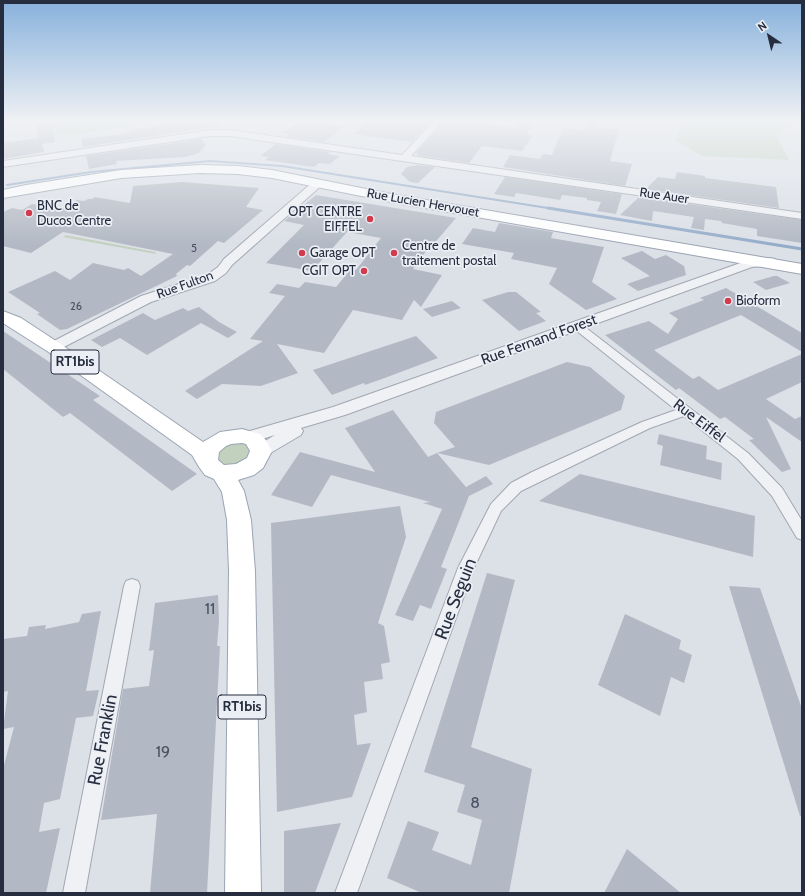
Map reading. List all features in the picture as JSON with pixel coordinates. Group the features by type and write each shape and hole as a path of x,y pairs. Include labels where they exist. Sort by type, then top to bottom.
{"main road":[{"name":"Rue Lucien Hervouet","path":"3,194 114,175 200,169 244,171 653,243 799,266"},
{"name":"Rue Lucien Hervouet","path":"653,243 735,263 756,262 799,266"},
{"name":"RT1bis","path":"3,316 15,322 53,347 200,450 233,491 239,520 242,571 243,893"},
{"name":"RT1bis","path":"145,412 161,417 196,435 219,441"},
{"path":"232,436 255,450 246,469 237,472 214,467 208,453 211,447 219,441 232,436"},
{"name":"RT1bis","path":"239,520 255,450"}],"street":[{"name":"Rue Auer","path":"3,164 18,162"},
{"name":"Rue Auer","path":"423,162 802,216"},
{"name":"Rue Fulton","path":"53,347 146,299 211,278 222,270 228,262 318,183"},
{"name":"Rue Fernand Forest","path":"255,450 339,411 577,326 735,263"},
{"name":"Rue Eiffel","path":"577,326 685,411 722,438 743,456 777,492 802,534"},
{"name":"Rue Seguin","path":"346,893 466,568 496,508 516,487 543,473 646,425 685,411"},
{"name":"Rue Franklin","path":"74,893 132,586"}],"green space":[{"path":"66,235 155,252 156,254 63,237"},
{"path":"242,443 250,447 251,458 232,467 221,464 217,457 221,449 231,444"}],"building":[{"path":"87,162 116,162 117,164 89,169"},
{"path":"278,162 333,162 330,164 319,163 314,167"},
{"path":"506,162 616,162 632,164 625,186 503,167"},
{"path":"418,165 435,167 418,183 410,182 401,174 407,167"},
{"path":"677,172 705,176 705,178 776,187 779,208 646,189 658,177 675,179"},
{"path":"505,177 622,194 616,214 597,211 601,202 587,200 587,198 562,195 560,200 516,193 514,197 494,194"},
{"path":"182,182 259,188 246,207 263,210 224,243 218,241 190,266 187,265 176,274 177,276 67,329 60,330 37,314 40,313 8,292 55,271 70,280 93,263 124,270 128,268 141,276 173,254 63,232 31,253 3,246 3,212 12,208 22,210 32,204 61,209 77,200 84,201 95,197 130,203 133,186"},
{"path":"316,195 456,218 431,247 429,247 413,269 442,275 421,307 414,300 402,320 353,310 324,353 277,344 298,373 261,386 222,384 197,399 185,391 263,341 250,339 285,296 269,293 277,284 299,288 305,282 336,287 351,269 356,270 381,238 347,232 312,271 266,263 304,225 284,221"},
{"path":"639,197 802,220 802,243 757,236 757,229 722,223 721,221 705,219 704,230 691,228 694,217 653,211 652,221 620,215"},
{"path":"499,223 553,232 551,238 604,247 592,282 617,299 586,310 549,284 557,268 511,259 514,253 462,244 473,228 495,232"},
{"path":"642,251 655,259 666,255 684,266 686,275 638,291 627,284 650,276 621,258"},
{"path":"777,276 790,283 766,290 753,282"},
{"path":"726,288 802,333 802,352 741,315 654,350 693,379 699,376 718,390 802,354 802,382 766,399 795,419 802,416 802,442 766,417 791,469 782,472 749,440 754,439 725,417 720,419 679,388 676,390 605,335 649,321 668,334 678,319 669,313 704,300 700,298"},
{"path":"508,292 516,292 541,312 536,313 546,321 519,331 482,300"},
{"path":"452,301 461,308 432,317 423,309"},
{"path":"199,307 219,322 237,332 228,338 201,323 147,355 120,338 102,347 91,340 143,313 155,320 183,308 188,311"},
{"path":"3,331 100,396 93,400 197,474 172,491 70,413 63,417 3,369"},
{"path":"416,336 438,358 365,385 364,383 332,395 313,370"},
{"path":"567,362 590,367 625,396 621,410 489,465 437,453 455,447 434,423 436,412"},
{"path":"393,410 428,457 437,453 466,487 486,476 493,484 469,496 441,567 447,569 431,609 420,605 413,621 395,615 442,509 423,503 430,502 331,475 312,507 271,495 300,452 375,472 345,428"},
{"path":"659,434 707,446 706,459 722,463 721,480 660,465 663,446 657,444"},
{"path":"580,474 755,516 753,557 539,501"},
{"path":"400,506 406,537 378,623 384,626 390,662 381,664 383,679 364,682 367,712 354,715 357,745 371,743 352,797 277,812 271,523"},
{"path":"487,573 515,580 471,747 532,769 509,893 422,893 387,878 408,821 439,832 432,850 471,865 482,820 457,812 465,785 424,772"},
{"path":"729,586 760,588 802,709 802,815 800,816"},
{"path":"218,595 219,621 217,646 220,646 207,893 150,893 157,814 101,820 123,689 149,686 154,650 149,651 155,603"},
{"path":"101,611 86,691 99,690 93,716 76,718 60,799 44,803 39,832 60,828 46,893 3,893 3,769 14,727 3,729 8,691 3,692 3,639 27,636 29,627 46,625 45,629 79,622 82,614"},
{"path":"625,614 681,640 679,649 692,655 684,683 671,677 660,716 598,685"},
{"path":"341,823 315,893 284,893 284,831"},
{"path":"627,849 681,893 604,893"}],"waterway":[{"path":"7,185 91,172 201,162"},
{"path":"222,162 282,166 554,209"},
{"path":"548,208 802,249"}],"place":[{"name":"BNC de Ducos Centre","path":"29,213"},
{"name":"OPT CENTRE EIFFEL","path":"370,219"},
{"name":"Garage OPT","path":"302,253"},
{"name":"Centre de traitement postal","path":"394,253"},
{"name":"CGIT OPT","path":"364,271"},
{"name":"Bioform","path":"728,301"}]}
